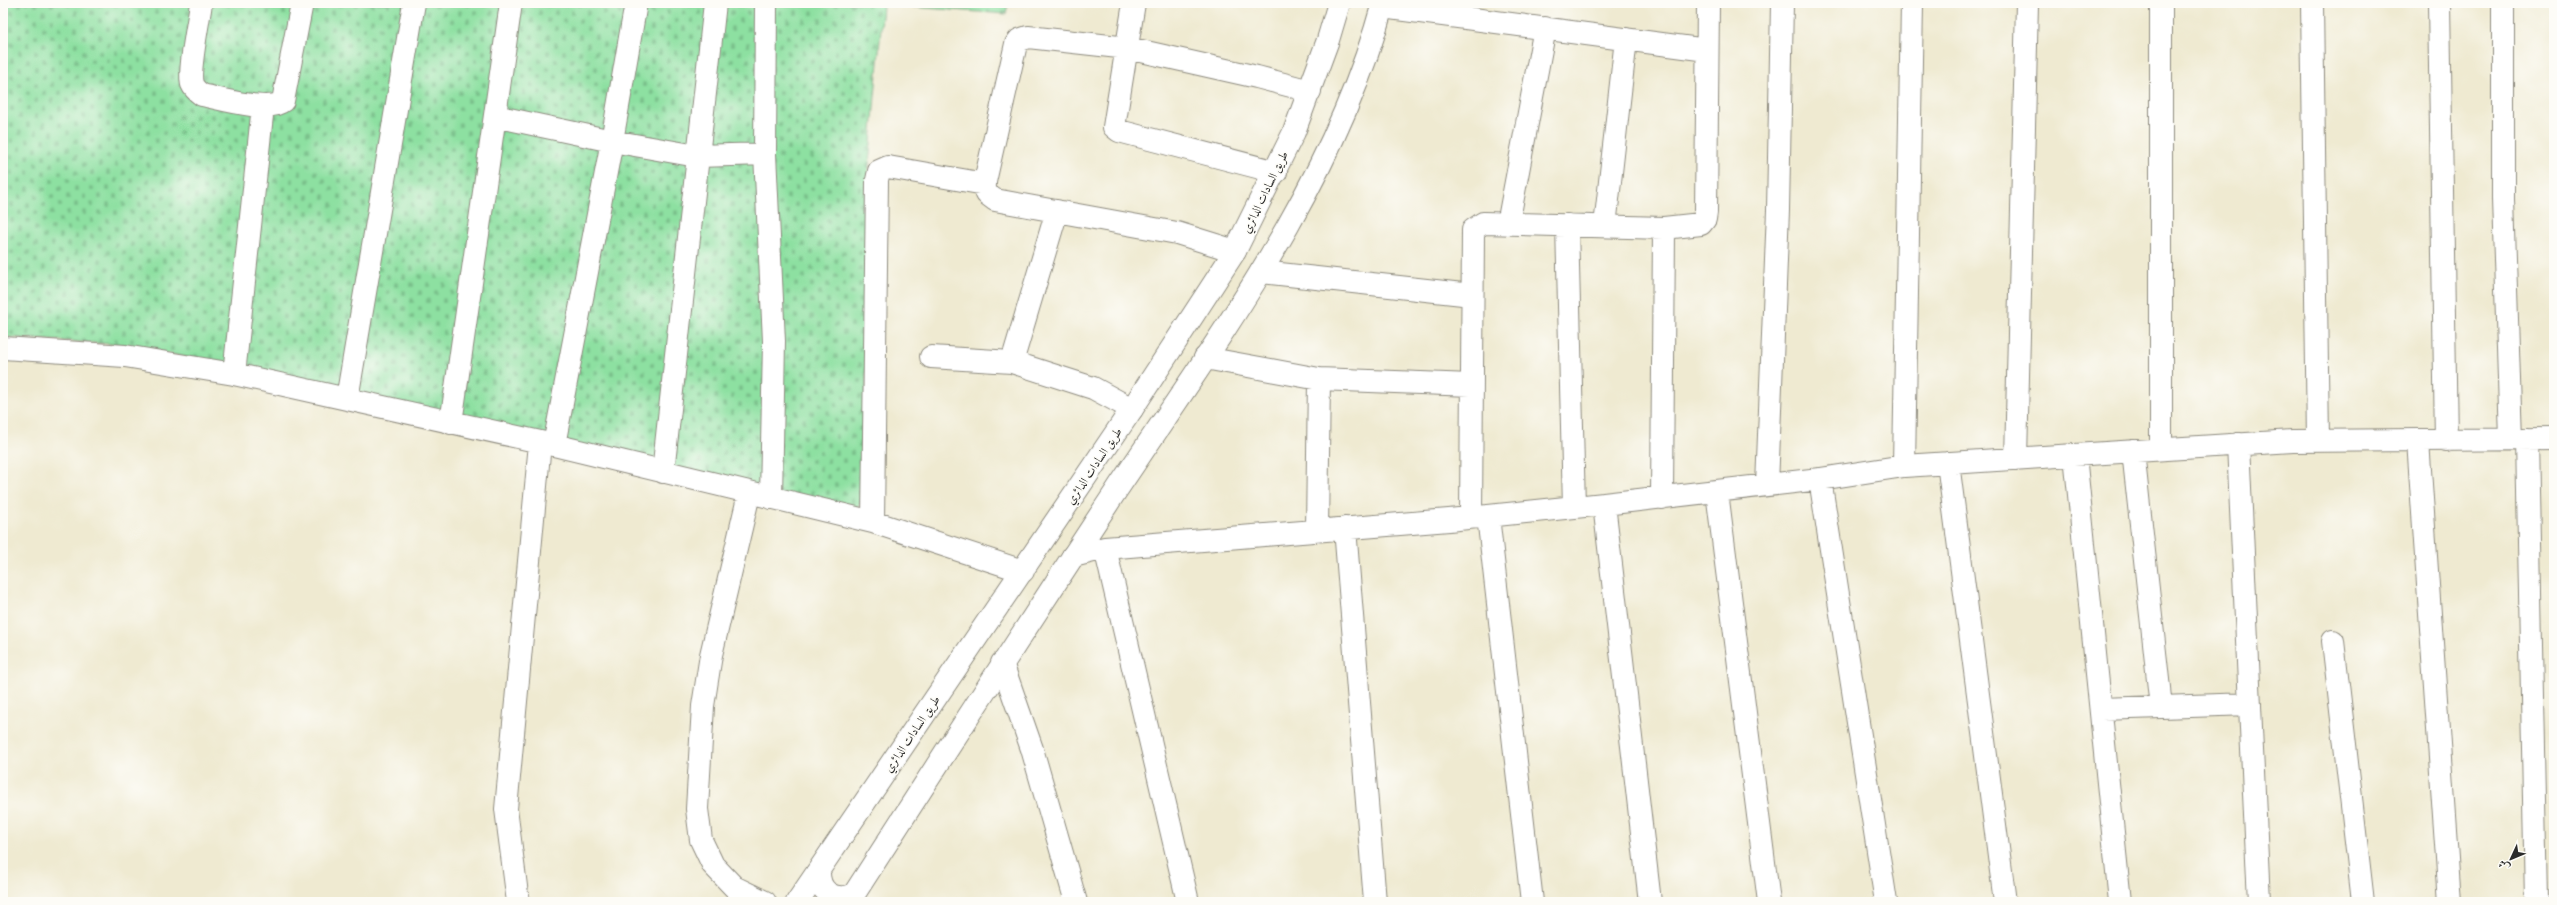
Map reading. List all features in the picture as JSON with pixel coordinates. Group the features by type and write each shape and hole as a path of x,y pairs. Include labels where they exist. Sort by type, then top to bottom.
{"main road":[{"path":"201,3 192,71 192,83 195,89 202,96 263,106 279,104 283,101 302,3"},
{"path":"347,399 414,3"},
{"path":"451,423 511,3"},
{"path":"518,902 506,810 547,444 612,142 636,3"},
{"path":"663,472 715,3"},
{"path":"766,3 765,154 774,341 771,498"},
{"path":"1134,3 1128,48 1113,121 1116,129 1276,172"},
{"name":"طريق السادات الدائري","path":"797,902 1132,409 1235,251 1276,172 1310,91 1339,3"},
{"path":"1532,902 1480,517 1472,385 1473,230 1483,223 1664,228 1697,225 1705,219 1708,3"},
{"path":"1767,485 1778,210 1782,3"},
{"path":"1904,466 1912,3"},
{"path":"2016,459 2027,3"},
{"path":"2161,3 2161,449"},
{"path":"2312,3 2318,441"},
{"path":"2439,3 2446,441"},
{"path":"2503,3 2503,199 2519,439 2536,902"},
{"path":"819,870 819,878 825,891 838,898 851,899 1002,663 1261,272 1298,209 1336,130 1364,62 1382,5 1707,50"},
{"path":"1508,224 1545,28"},
{"path":"1235,251 1177,233 995,200 985,191 984,184 1019,40 1028,37 1128,48 1258,77 1310,91"},
{"path":"1605,226 1626,39"},
{"path":"234,374 263,106"},
{"path":"495,116 612,142 697,156 765,154"},
{"path":"873,522 874,304 877,180 879,170 888,167 984,184"},
{"path":"1012,362 1057,211"},
{"path":"1567,225 1574,507"},
{"path":"1662,498 1664,228"},
{"path":"1261,272 1472,295"},
{"path":"3,348 125,356 234,374 547,444 749,494 873,522 1023,571"},
{"path":"931,357 1012,362 1093,388 1132,409"},
{"path":"1205,358 1319,379 1472,385"},
{"path":"1317,530 1319,379"},
{"path":"1073,556 1105,548 1480,517 1662,498 1820,479 1904,466 2238,444 2318,441 2554,439"},
{"path":"2418,441 2450,902"},
{"path":"2238,444 2259,902"},
{"path":"2133,451 2161,707"},
{"path":"2075,455 2120,902"},
{"path":"1948,463 2005,902"},
{"path":"1820,479 1886,902"},
{"path":"1717,492 1769,902"},
{"path":"749,494 711,655 703,706 697,809 701,840 713,865 734,887 765,902"},
{"path":"1604,504 1650,902"},
{"path":"1345,528 1375,902"},
{"path":"1105,548 1188,902"},
{"path":"2333,641 2363,902"},
{"path":"1002,663 1032,749 1076,902"},
{"path":"2101,709 2250,704"}],"green space":[{"path":"3,3 1008,3 1006,14 883,5 866,199 866,490 855,514 358,393 127,345 3,337"}]}
